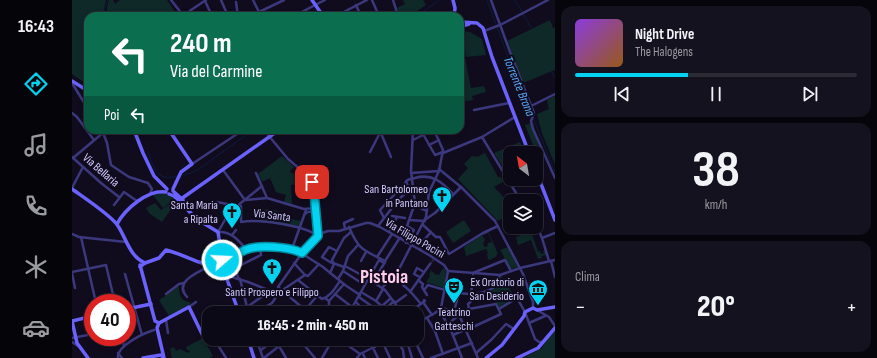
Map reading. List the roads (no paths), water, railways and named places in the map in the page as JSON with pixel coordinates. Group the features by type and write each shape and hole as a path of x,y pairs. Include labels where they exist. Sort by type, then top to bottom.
{"street":[{"path":"171,0 180,12"},
{"path":"187,12 205,0 210,12"},
{"path":"221,0 226,12"},
{"path":"253,0 259,12 284,0"},
{"path":"312,0 320,12"},
{"path":"303,12 325,0"},
{"path":"343,12 367,0"},
{"path":"372,0 377,12"},
{"path":"393,0 397,12"},
{"path":"453,0 455,12"},
{"path":"491,0 499,25 534,115 532,119 533,128 555,178"},
{"path":"485,30 499,25 548,0"},
{"path":"236,2 237,12"},
{"path":"356,5 359,12"},
{"path":"464,24 474,23 481,25 485,30 489,50 526,146"},
{"path":"72,82 84,90"},
{"path":"72,82 84,103"},
{"path":"531,106 555,94"},
{"path":"474,110 509,103"},
{"path":"72,113 84,126"},
{"path":"413,140 423,134 436,156 482,137 515,117"},
{"path":"90,134 94,140"},
{"path":"72,157 100,134"},
{"path":"104,134 111,165 128,176 150,185 152,190 148,195"},
{"path":"136,134 154,176 182,201 185,207 195,218 218,232 225,232 232,236 246,249"},
{"path":"172,134 192,164"},
{"path":"170,191 182,172 237,134"},
{"path":"182,201 193,191 273,134"},
{"path":"370,152 379,134"},
{"path":"382,134 391,157"},
{"path":"373,282 407,226 408,219 414,205 415,198 411,179 413,134"},
{"path":"376,301 382,288 398,271 425,220 430,190 439,170 443,153 435,134"},
{"path":"270,136 288,159 310,178 314,192 318,236"},
{"path":"482,137 516,192"},
{"path":"429,145 439,140"},
{"name":"Via Bellaria","path":"72,157 119,197"},
{"path":"83,167 72,188 117,224 126,242 138,258 145,263"},
{"path":"223,170 245,200"},
{"path":"411,173 439,170 461,187 498,226 520,268 535,309 549,317 555,327 537,348 517,358"},
{"path":"256,173 267,198"},
{"path":"384,218 380,210 409,179 422,176 436,178 453,194"},
{"path":"378,226 398,200 409,190 406,182"},
{"path":"217,202 237,206 262,186"},
{"path":"542,186 555,220"},
{"path":"392,216 425,220 433,215 461,187"},
{"path":"117,224 123,213 148,195 162,191 170,191"},
{"path":"114,206 123,192 137,202"},
{"path":"245,200 267,198 306,210 315,208"},
{"path":"414,205 427,210"},
{"path":"233,206 218,232 224,271 236,306"},
{"name":"Via Santa","path":"237,206 241,206 241,222 263,222 300,228 318,236"},
{"path":"292,249 306,214 306,210"},
{"path":"306,214 310,212 315,214"},
{"path":"389,232 397,217"},
{"path":"344,229 344,223 353,219"},
{"name":"Via Filippo Pacini","path":"349,228 366,223 378,226 444,265 448,271"},
{"path":"423,225 436,237 441,238 450,254 483,233 498,226"},
{"path":"406,242 414,230 407,226"},
{"path":"300,306 278,287 302,253 318,236 325,231 337,231 349,228 358,245 366,252 385,262"},
{"path":"232,236 236,230"},
{"path":"330,273 333,263 332,260 336,252 344,238 351,232"},
{"path":"420,250 424,240 431,232"},
{"path":"542,238 555,233"},
{"path":"72,234 81,237 126,242"},
{"path":"377,257 392,234"},
{"path":"411,234 416,237"},
{"path":"540,234 555,277"},
{"path":"81,237 94,294"},
{"path":"330,306 329,301 334,293 349,254 358,245"},
{"path":"336,252 329,246 322,257 369,279 382,288 397,306"},
{"path":"234,268 260,255 260,248"},
{"path":"217,266 246,249 292,249 302,253 319,264 372,306"},
{"path":"140,267 145,263 159,258 164,251 167,250 200,263 217,266 224,271"},
{"path":"361,261 366,252"},
{"path":"138,258 155,321 159,323"},
{"path":"230,259 239,279 247,307 268,290"},
{"path":"353,306 379,260 385,262"},
{"path":"473,275 504,260 511,271"},
{"path":"424,320 440,309 448,271 473,275 500,275 520,268 555,260"},
{"path":"294,263 305,275"},
{"path":"267,306 272,303 281,291 305,275 308,276 319,264"},
{"path":"410,292 430,264"},
{"path":"166,294 194,274 212,265"},
{"path":"75,288 72,273 106,266 113,294"},
{"path":"424,272 417,268 414,274 423,284 422,287 427,295"},
{"path":"343,271 360,282"},
{"path":"125,274 130,294"},
{"path":"471,294 473,275"},
{"path":"424,290 428,285 445,290 471,294 487,292 493,288 500,275"},
{"path":"226,276 239,279 268,290 281,291"},
{"path":"298,280 317,296 329,301"},
{"path":"184,282 183,291 186,298"},
{"path":"324,298 334,293 344,284"},
{"path":"403,285 423,302 432,315"},
{"path":"454,311 460,292"},
{"path":"334,293 349,306"},
{"path":"469,309 468,304 476,298 477,293"},
{"path":"360,295 368,296 382,306 391,298"},
{"path":"389,306 406,295"},
{"path":"307,306 317,296"},
{"path":"366,302 368,296"},
{"path":"499,309 517,298 525,312 535,339 539,342 543,342"},
{"path":"143,358 163,355 157,329 159,323 190,307 196,302"},
{"path":"356,302 360,306"},
{"path":"418,306 423,302"},
{"path":"136,308 150,304"},
{"path":"448,324 459,313 469,309 495,304 501,313 500,315 473,327"},
{"path":"190,307 202,334"},
{"path":"525,312 535,309 555,307"},
{"path":"440,309 459,313 478,358"},
{"path":"440,309 453,335 462,358"},
{"path":"486,358 502,344 524,316 525,312"},
{"path":"136,314 142,334"},
{"path":"529,323 546,315"},
{"path":"84,318 72,320 74,338 78,346 88,358"},
{"path":"427,318 435,330 443,354"},
{"path":"166,320 168,333"},
{"path":"476,353 506,324 514,329"},
{"path":"136,338 142,334 154,330"},
{"path":"453,335 466,330"},
{"path":"74,338 84,336"},
{"path":"72,342 78,346"},
{"path":"431,358 472,343"},
{"path":"118,358 118,353 124,346"},
{"path":"218,346 226,358"},
{"path":"250,346 254,358"},
{"path":"259,346 263,358 279,346 286,358"},
{"path":"260,350 265,346"},
{"path":"305,346 316,358"},
{"path":"323,358 329,346"},
{"path":"349,346 365,358"},
{"path":"357,358 361,354 377,346"},
{"path":"385,346 390,358"},
{"path":"400,346 404,358"},
{"path":"408,346 412,358"},
{"path":"417,346 423,358"},
{"path":"374,348 378,358"},
{"path":"118,353 122,358"}],"waterway":[{"name":"Torrente Brana","path":"105,12 108,0"},
{"name":"Torrente Brana","path":"422,12 439,0"},
{"name":"Torrente Brana","path":"487,0 514,73 532,115"},
{"path":"514,0 531,28"},
{"path":"552,72 555,78"},
{"name":"Torrente Brana","path":"533,118 555,172"},
{"name":"Torrente Brana","path":"181,175 191,173 199,169 247,134"},
{"name":"Torrente Brana","path":"148,153 155,169 161,176 178,176"}],"tunnel":[{"path":"430,264 433,260"},
{"path":"468,329 473,327"}],"place":[{"name":"San Bartolomeo in Pantano","path":"442,213"},
{"name":"Santa Maria a Ripalta","path":"232,229"},
{"name":"Santi Prospero e Filippo","path":"272,285"},
{"name":"Teatrino Gatteschi","path":"454,304"},
{"name":"Ex Oratorio di San Desiderio","path":"538,306"}],"district":[{"name":"Pistoia","path":"384,276"}]}
